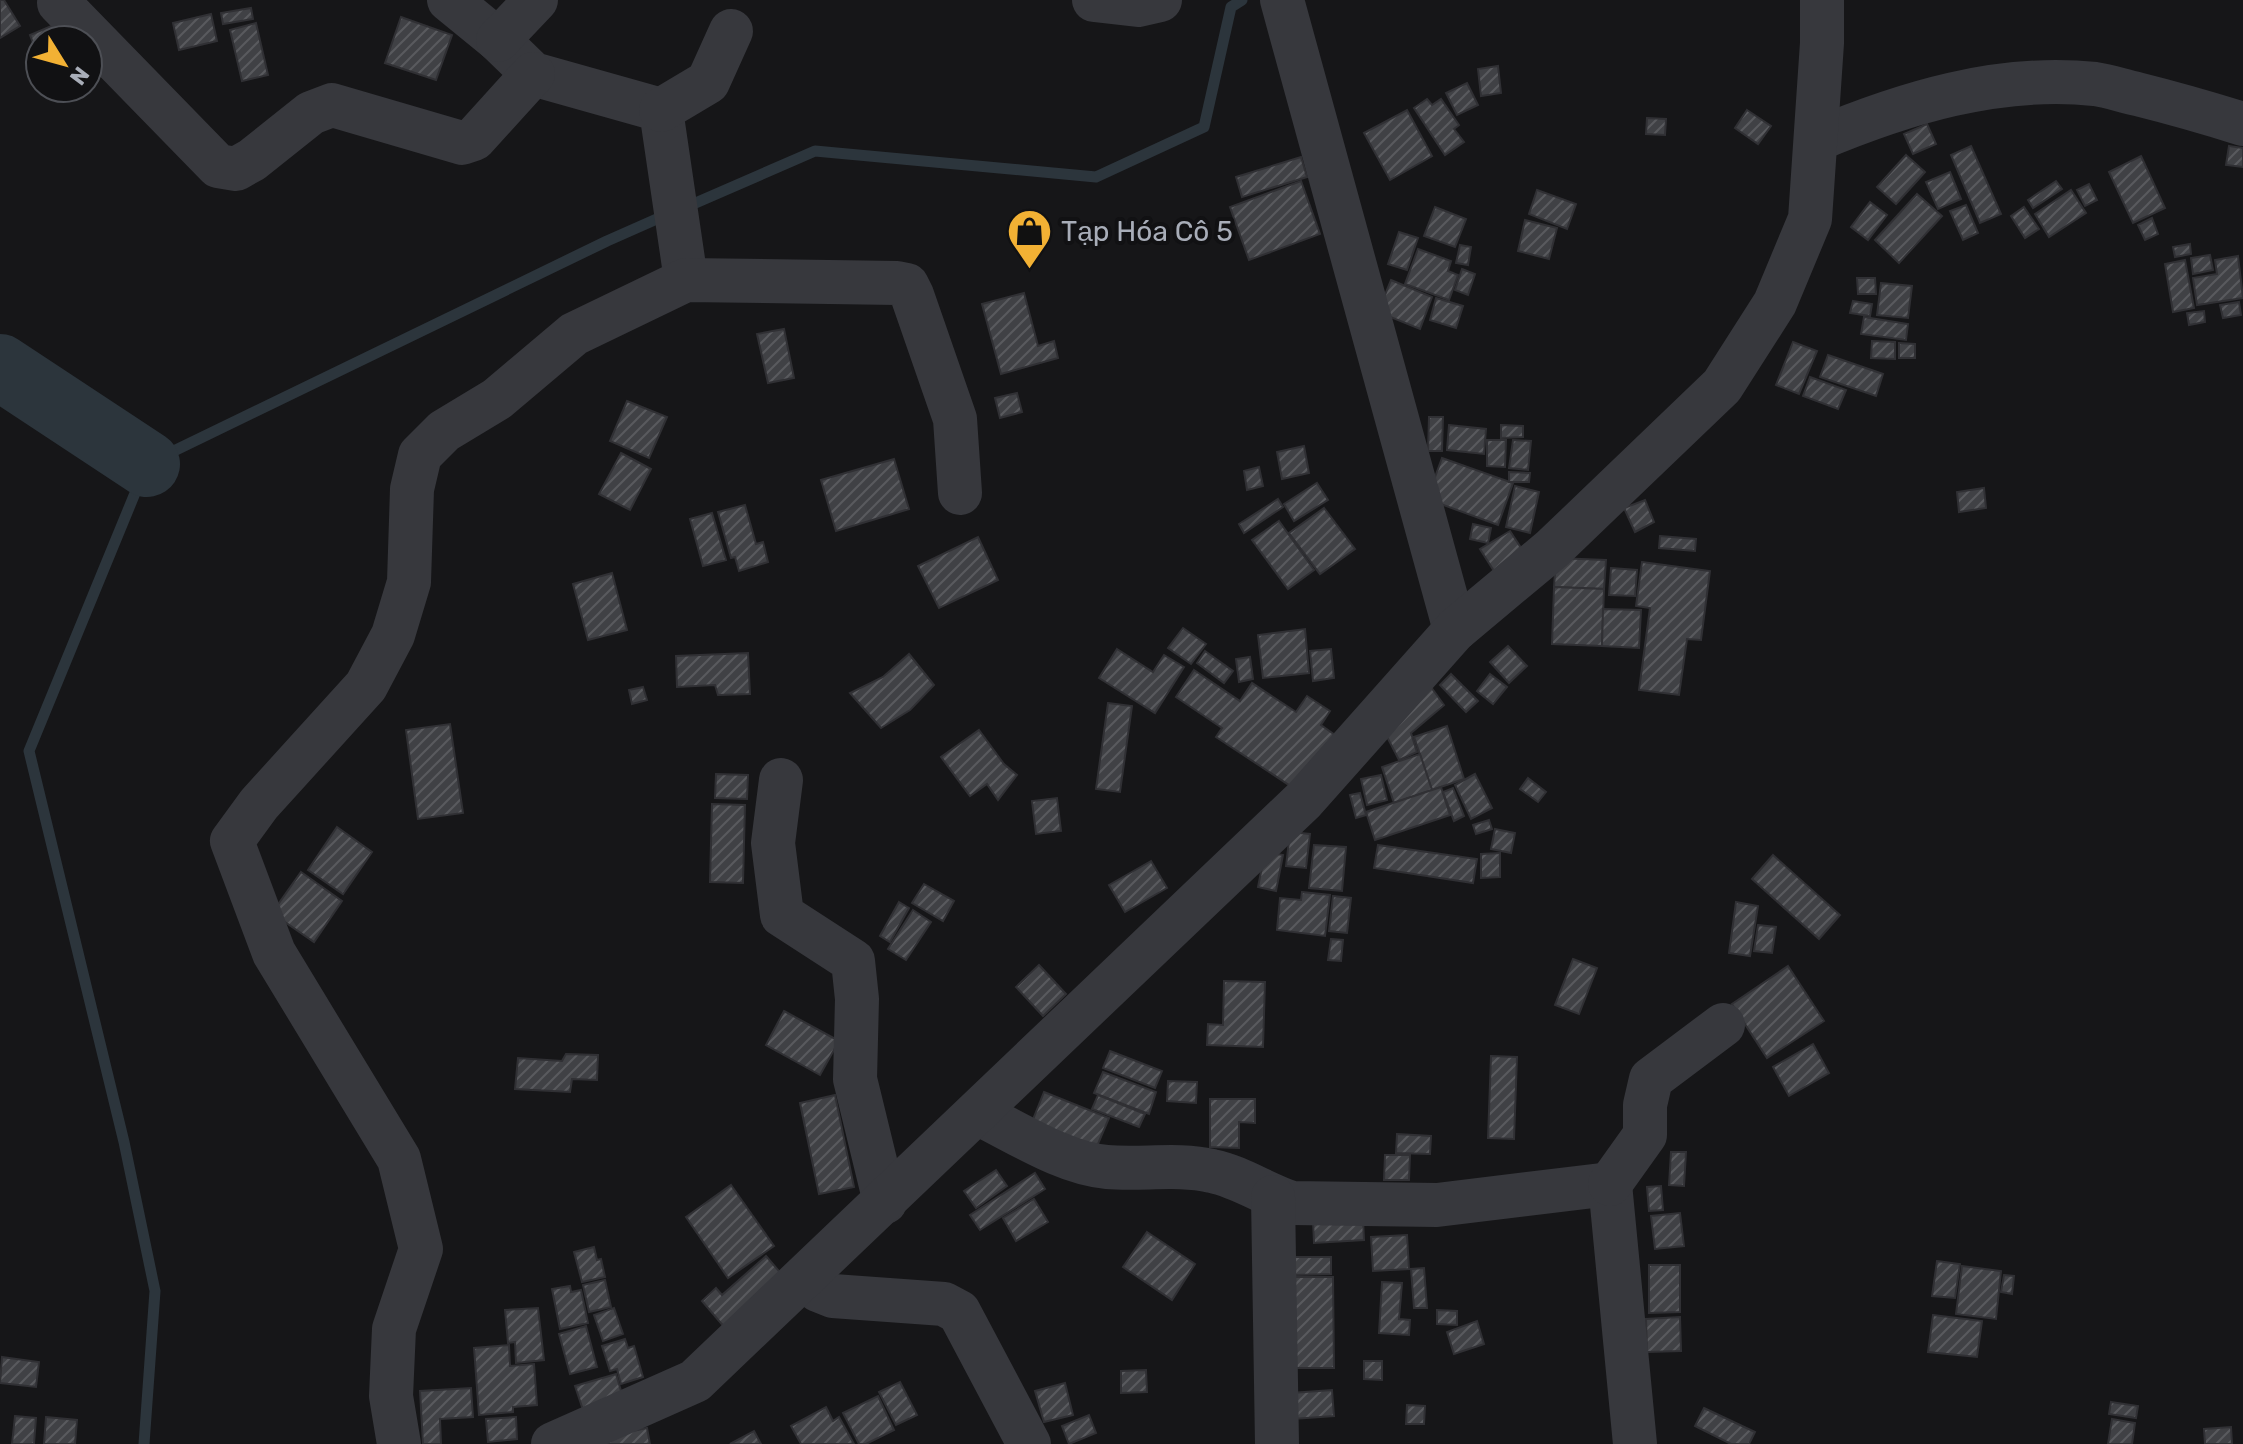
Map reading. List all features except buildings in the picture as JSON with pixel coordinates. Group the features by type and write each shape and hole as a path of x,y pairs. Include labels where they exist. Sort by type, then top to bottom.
{"street":[{"path":"449,0 533,74 661,110 708,82 731,31"},
{"path":"498,40 536,0"},
{"path":"1094,0 1138,5 1160,0"},
{"path":"1282,0 1455,630"},
{"path":"553,1444 695,1381 1304,800 1455,630 1552,549 1722,386 1775,303 1810,219 1822,0"},
{"path":"59,3 218,166 236,169 311,113 332,105 462,143 474,139 533,74"},
{"path":"1816,140 1874,115 1980,88 2024,81 2097,84 2243,124"},
{"path":"661,110 686,280"},
{"path":"399,1444 391,1396 394,1329 421,1249 399,1159 274,953 232,841 259,804 366,686 393,635 409,582 411,500 420,455 444,431 497,399 574,334 686,280 907,285 955,419 960,493"},
{"path":"781,780 773,843 782,915 853,961 857,999 855,1079 885,1202"},
{"path":"1635,1444 1610,1184 1645,1135 1645,1105 1651,1079 1723,1025"},
{"path":"977,1113 1081,1163 1106,1167 1198,1168 1235,1177 1273,1197 1292,1203 1437,1205 1610,1184"},
{"path":"1273,1197 1277,1444"},
{"path":"804,1278 826,1294 944,1304 959,1312 1029,1444"}],"waterway":[{"path":"684,208 815,151 1096,177 1204,127 1231,7 1242,0"},
{"path":"144,1444 155,1291 124,1142 29,751 147,464 668,214"},
{"path":"0,367 147,464"}],"place":[{"name":"Tạp Hóa Cô 5","path":"1030,270"}]}
